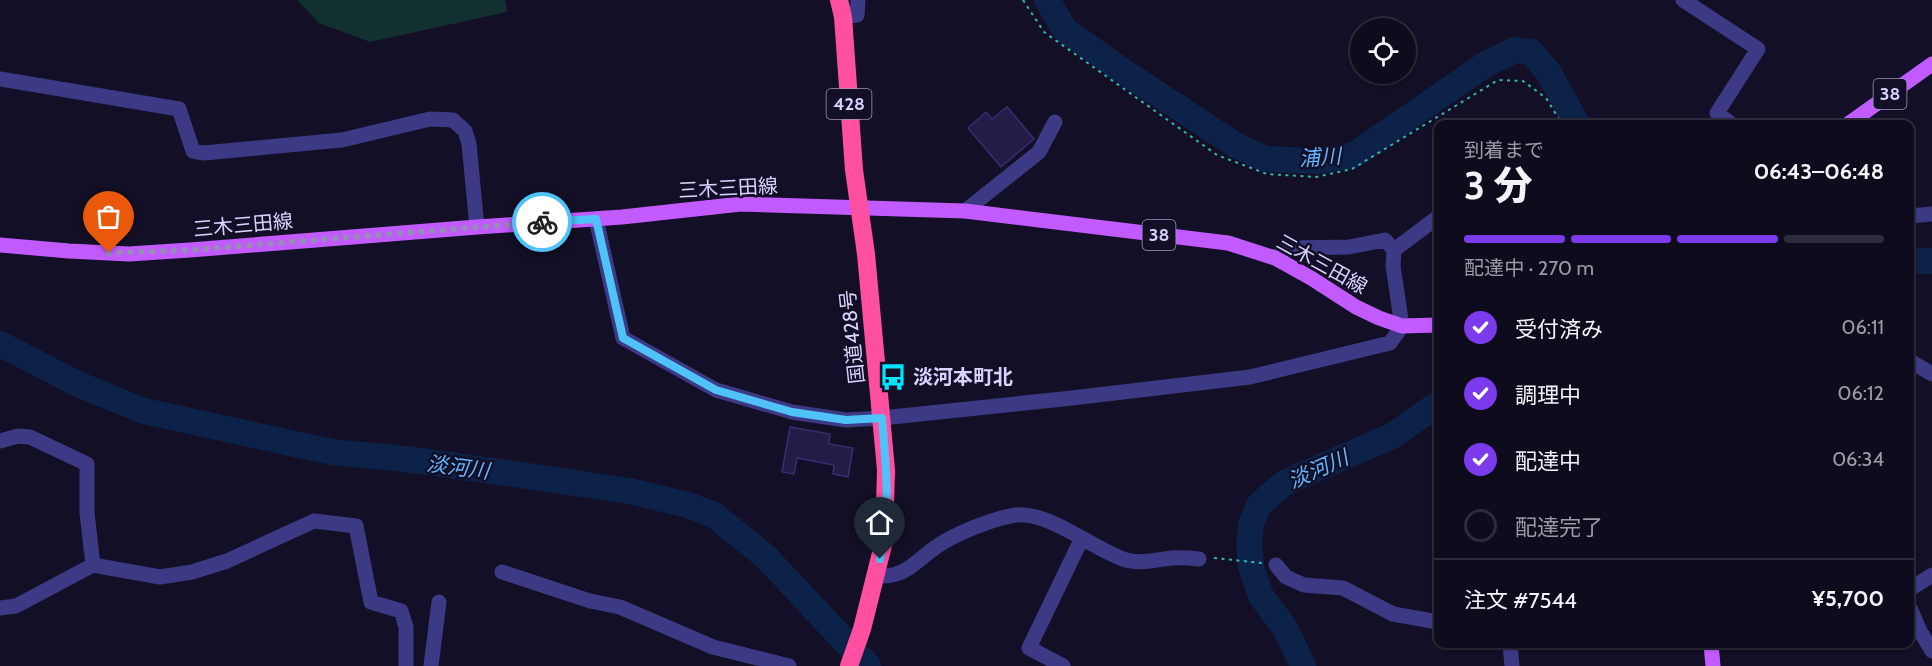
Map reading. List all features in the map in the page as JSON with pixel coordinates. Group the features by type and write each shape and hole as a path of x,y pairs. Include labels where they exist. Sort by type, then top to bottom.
{"highway":[{"name":"国道428号","path":"841,9 854,170 861,208 886,470 884,541 862,629 849,666"}],"main road":[{"name":"38","path":"1854,120 1932,64"},
{"name":"三木三田線","path":"0,245 129,254 596,219 741,204 965,211 1228,243 1275,258 1356,307 1402,326 1434,325"},
{"path":"1712,648 1713,666"}],"street":[{"path":"841,9 857,15 858,0"},
{"path":"1683,0 1758,49 1718,113 1726,120"},
{"path":"0,79 179,109 193,151 204,153 342,140 430,119 453,120 465,131 469,144 477,227"},
{"path":"965,211 1039,152 1055,122"},
{"path":"1914,216 1932,214"},
{"path":"596,219 623,338 716,390 792,412 846,420 1072,399 1250,377 1390,343 1402,326 1393,266 1394,249 1385,240 1349,247 1287,248 1275,258"},
{"path":"1394,249 1434,220"},
{"path":"1914,363 1932,374"},
{"path":"0,441 18,436 30,437 87,464 87,513 93,565"},
{"path":"876,576 888,577 907,571 935,548 961,532 1015,515 1044,519 1127,560 1142,562 1174,558 1199,559"},
{"path":"0,608 16,606 93,565 159,577 192,572 226,561 314,521 356,526 371,602 401,611 406,627 406,666"},
{"path":"1063,666 1029,648 1082,538"},
{"path":"1276,565 1286,577 1304,585 1343,588 1393,614 1434,621"},
{"path":"502,572 590,601 620,607 713,647 789,666"},
{"path":"1914,586 1932,575"},
{"path":"431,666 439,602"},
{"path":"1914,616 1932,651"},
{"path":"1510,648 1512,666"}],"path":[{"path":"1023,0 1044,32 1207,148 1267,174 1316,177 1352,169 1498,80 1523,81 1546,98 1560,120"},
{"path":"1199,559 1207,557 1276,565"}],"green space":[{"path":"297,0 505,0 507,12 370,42 319,23"}],"building":[{"path":"1007,107 1034,139 1001,167 968,128 986,112 992,119"},
{"path":"790,427 830,434 829,444 853,448 848,477 833,474 834,465 797,458 794,474 782,472"}],"waterway":[{"name":"浦川","path":"1047,0 1065,30 1237,146 1266,159 1319,161 1354,155 1486,64 1515,50 1531,52 1549,73 1575,120"},
{"name":"淡河川","path":"1914,261 1932,261"},
{"name":"淡河川","path":"0,344 80,385 144,411 332,452 405,459 629,491 688,505 714,515 765,556 868,666"},
{"name":"淡河川","path":"1303,666 1285,628 1261,596 1251,567 1249,544 1251,524 1259,505 1284,483 1392,436 1434,407"}],"way so far":[{"path":"109,253 190,250 542,222"}],"place":[{"name":"淡河本町北","path":"893,377"}],"route":[{"path":"542,222 596,219 623,338 716,390 792,412 846,420 882,418 886,470 884,541 880,559"}]}
